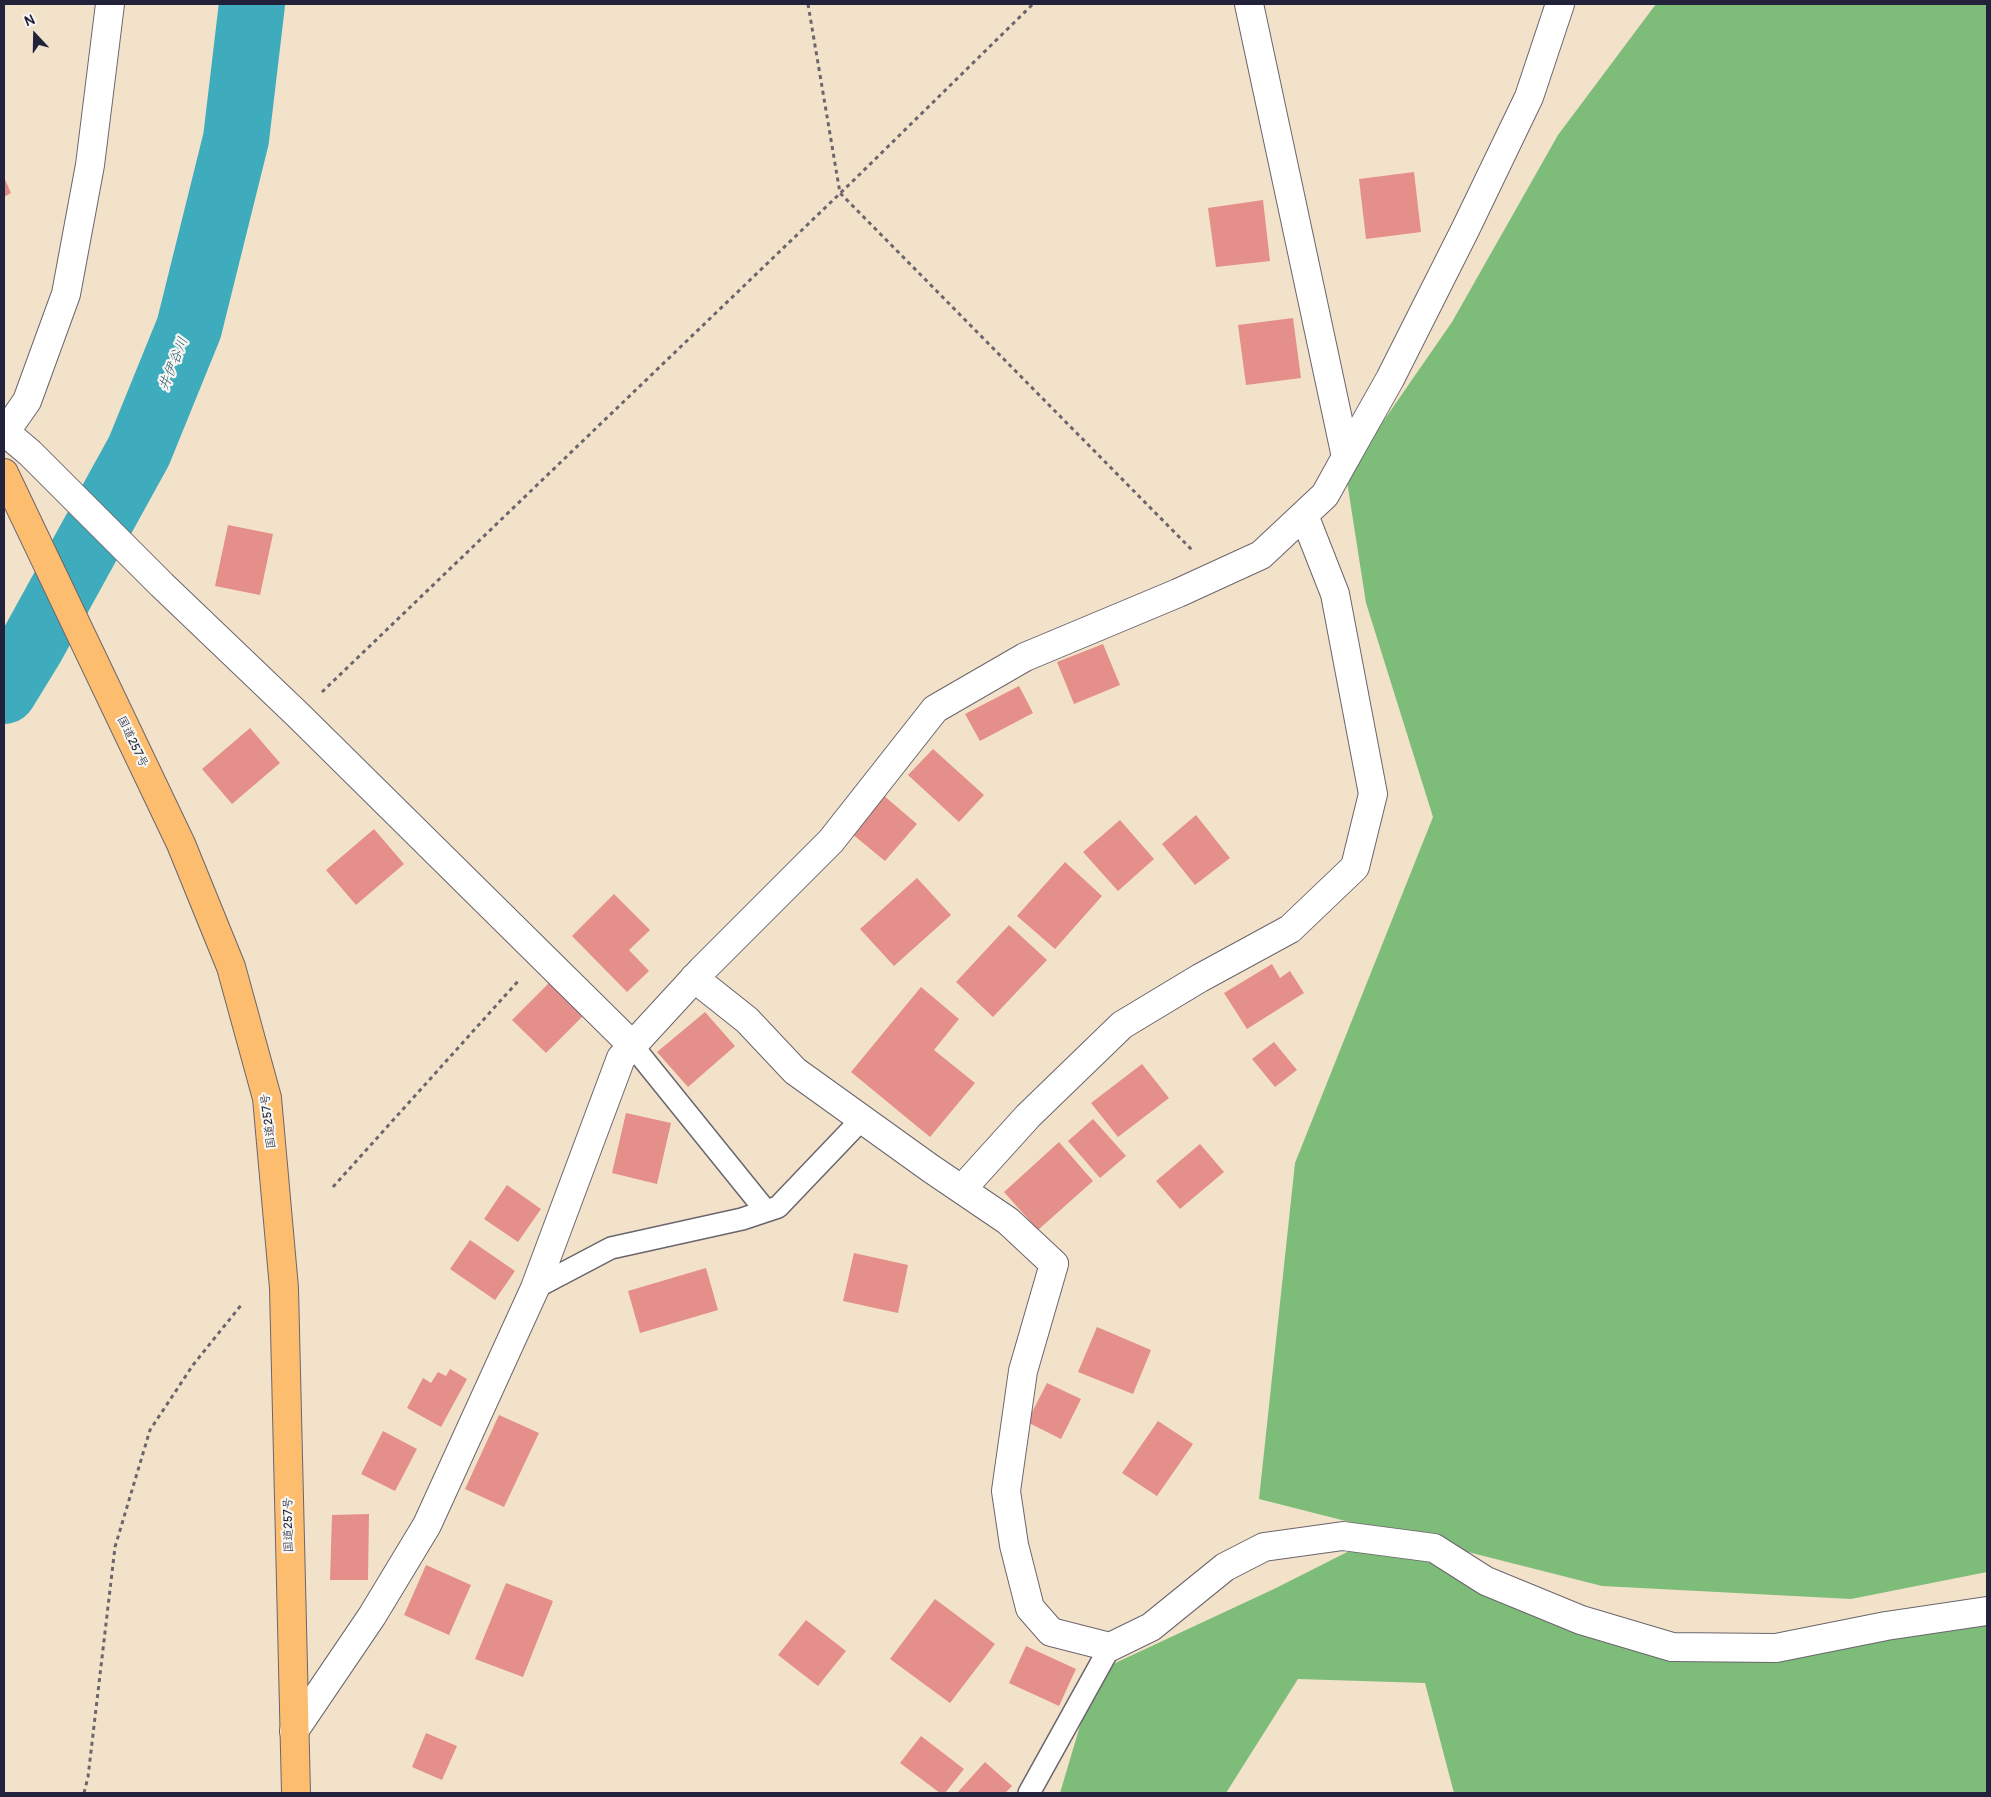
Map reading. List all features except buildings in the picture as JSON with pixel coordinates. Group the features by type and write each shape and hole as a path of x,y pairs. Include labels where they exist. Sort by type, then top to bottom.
{"highway":[{"name":"国道257号","path":"7,481 181,844 231,967 267,1098 284,1288 296,1793"}],"street":[{"path":"110,4 90,165 66,294 27,401 4,433 30,453 162,585 542,954 632,1045"},
{"path":"1250,4 1346,457"},
{"path":"294,1731 372,1616 427,1525 534,1288 621,1058 694,978 830,840 935,708 1025,657 1262,555 1326,495 1399,361 1529,97 1560,4"},
{"path":"962,1189 1028,1116 1122,1025 1200,978 1290,929 1356,867 1373,794 1335,594 1304,515"},
{"path":"694,978 747,1020 795,1071 1008,1220 1054,1264 1038,1313 1023,1371 1006,1490 1014,1545 1030,1608 1051,1632 1110,1647 1151,1628 1225,1567 1264,1548 1343,1536 1434,1548 1486,1581 1581,1620 1672,1647 1776,1648 1886,1626 1987,1611"}],"lane":[{"path":"632,1045 766,1211"},
{"path":"534,1288 611,1248 742,1219 778,1206 862,1119"},
{"path":"1029,1793 1110,1647"}],"path":[{"path":"808,4 840,193 1217,575"},
{"path":"298,715 840,193 1033,4"},
{"path":"333,1187 542,954"},
{"path":"84,1793 89,1767 115,1547 150,1430 193,1366 242,1304"}],"green space":[{"path":"1656,4 1987,4 1987,1572 1851,1599 1602,1586 1259,1499 1295,1163 1433,817 1366,603 1346,475 1452,322 1558,135"},
{"path":"1371,1540 1581,1620 1711,1647 1987,1611 1987,1793 1454,1793 1425,1683 1298,1679 1226,1793 1060,1793 1096,1672 1276,1588"}],"waterway":[{"name":"井伊谷川","path":"4,691 31,647 139,451 189,328 236,139 252,4"}]}
